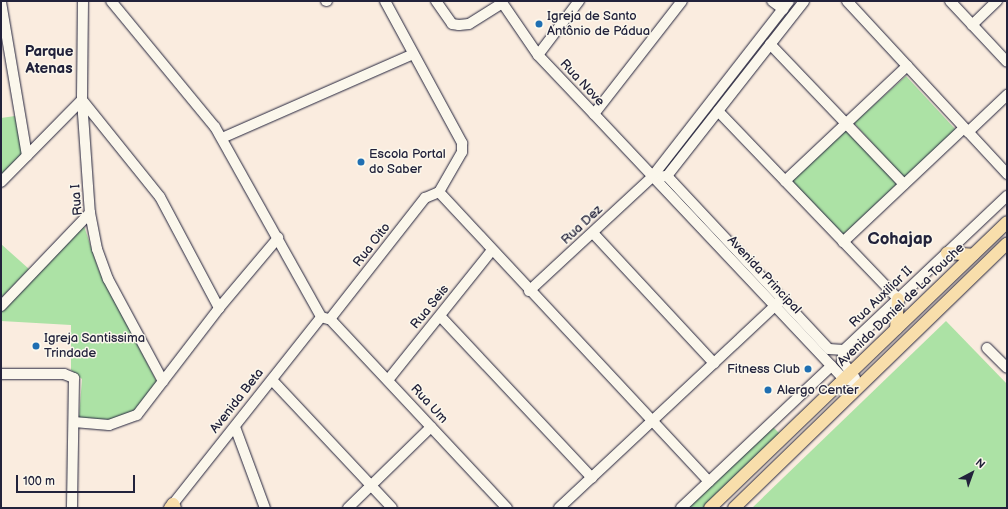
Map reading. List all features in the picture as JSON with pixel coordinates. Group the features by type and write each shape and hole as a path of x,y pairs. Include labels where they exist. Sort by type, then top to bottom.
{"main road":[{"name":"Avenida Daniel de La Touche","path":"710,508 1007,222"},
{"path":"734,508 1007,243"},
{"path":"947,253 973,255"},
{"path":"896,330 898,299"}],"street":[{"name":"Rua I","path":"83,1 82,100 90,213 102,264 163,381"},
{"name":"Rua Um","path":"112,1 222,138 278,238 326,318 388,380 507,508"},
{"path":"385,1 462,143 462,152 438,192 709,482"},
{"path":"436,1 452,24 459,25 469,24 502,2"},
{"path":"538,55 579,1"},
{"path":"594,114 682,1"},
{"path":"652,176 786,5 772,1"},
{"path":"652,176 667,176 804,1"},
{"path":"847,1 1007,174"},
{"path":"950,1 1007,62"},
{"path":"972,25 997,1"},
{"path":"1,2 27,156"},
{"name":"Rua Nove","path":"502,2 538,55 652,176"},
{"path":"770,44 904,184"},
{"path":"222,138 413,54"},
{"path":"785,181 907,66"},
{"path":"843,242 904,184 1007,95"},
{"path":"1,182 82,100 160,197 219,308"},
{"path":"718,111 898,299"},
{"name":"Rua Dez","path":"529,291 593,233 652,176"},
{"name":"Avenida Principal","path":"652,176 778,303 829,349 844,350"},
{"name":"Avenida Principal","path":"667,176 832,366 847,376"},
{"name":"Rua Oito","path":"326,318 425,198 438,192"},
{"name":"Rua Auxiliar II","path":"844,350 1007,196"},
{"path":"1,306 90,213"},
{"path":"593,233 714,363"},
{"path":"74,422 109,425 130,420 141,411 219,308 278,238"},
{"name":"Rua Seis","path":"388,380 492,250"},
{"path":"559,508 778,303"},
{"path":"440,316 592,478"},
{"name":"Avenida Beta","path":"173,507 272,380 326,318"},
{"path":"987,348 1007,368"},
{"path":"844,350 842,361 847,376 861,384"},
{"path":"681,508 832,366"},
{"path":"1,374 64,374 74,378 72,508"},
{"path":"272,380 392,508"},
{"path":"235,427 265,508"},
{"path":"348,508 431,427"}],"green space":[{"path":"906,76 956,130 904,178 854,123"},
{"path":"15,116 22,154 1,176 1,118"},
{"path":"846,129 897,184 842,236 791,181"},
{"path":"84,226 99,271 157,382 134,411 110,420 79,418 82,379 71,370 71,325 1,321 1,310"},
{"path":"1,244 29,269 1,298"},
{"path":"946,321 1007,384 1007,508 752,508"},
{"path":"773,427 781,435 704,508 687,508"}],"place":[{"name":"Igreja de Santo Antônio de Pádua","path":"539,24"},
{"name":"Escola Portal do Saber","path":"361,162"},
{"name":"Igreja Santissima Trindade","path":"36,346"},
{"name":"Fitness Club","path":"808,369"},
{"name":"Alergo Center","path":"768,390"}],"district":[{"name":"Parque Atenas","path":"49,60"},
{"name":"Cohajap","path":"900,240"}]}
